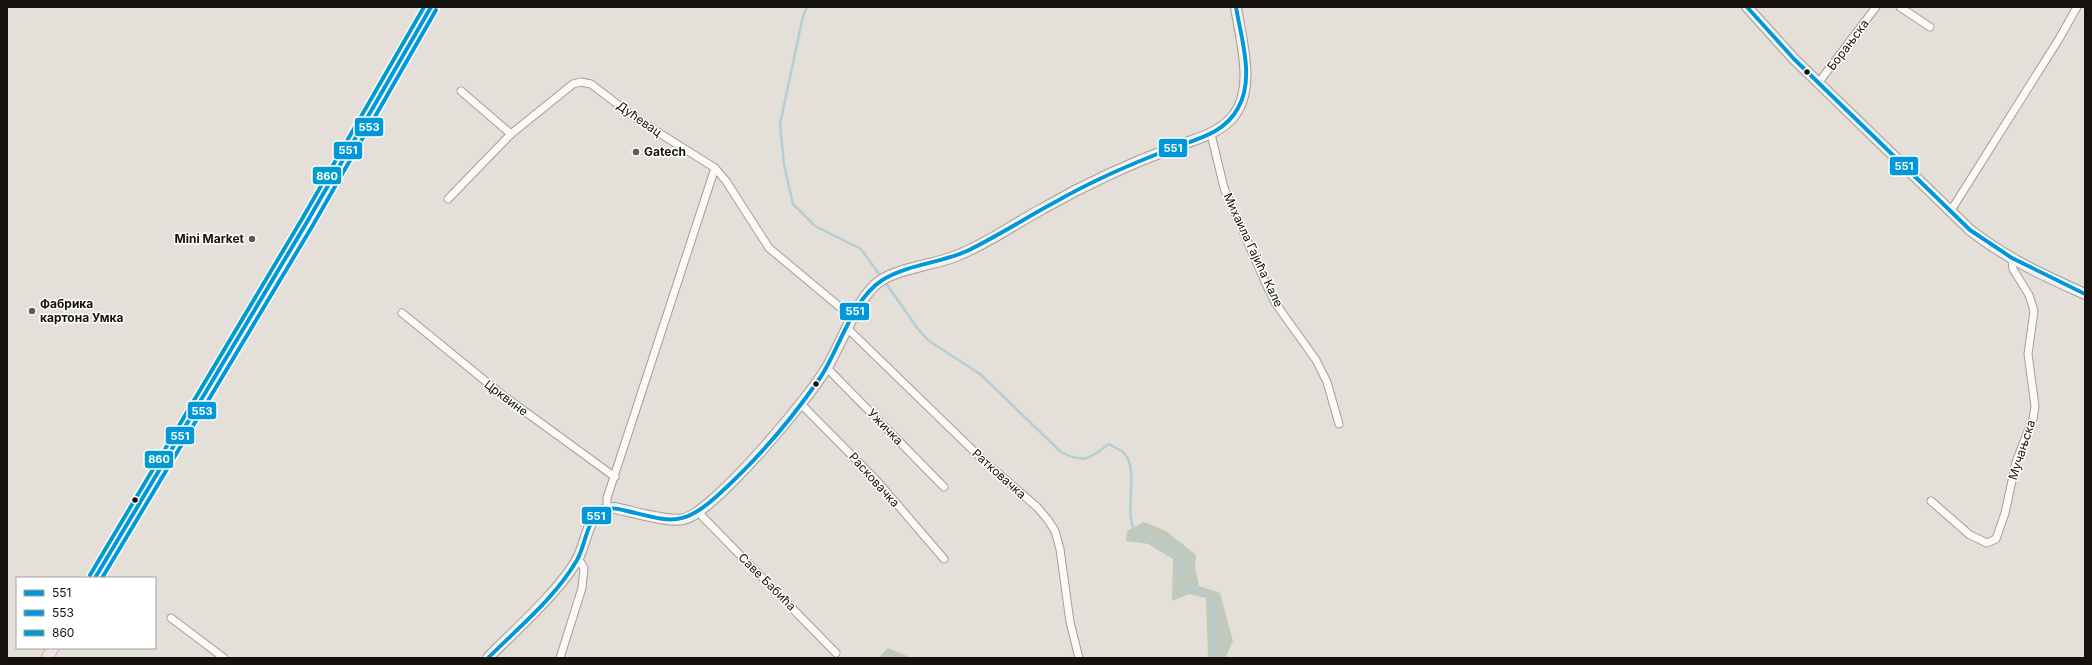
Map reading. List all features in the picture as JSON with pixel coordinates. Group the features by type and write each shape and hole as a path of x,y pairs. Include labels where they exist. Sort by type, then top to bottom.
{"main road":[{"path":"96,577 303,230 403,59 431,7"},
{"path":"47,658 52,649"}],"street":[{"path":"488,658 555,589 578,558 594,516 606,508 614,508 675,520 684,519 698,512 728,487 801,404 827,368 868,291 886,278 957,256 1116,169 1211,134 1220,128 1235,114 1242,103 1244,95 1244,70 1236,7"},
{"path":"1747,7 1794,59 1950,212 1987,243 2012,260 2085,294"},
{"name":"Борањска","path":"1819,82 1876,7"},
{"path":"1900,7 1930,27"},
{"path":"1950,212 2059,39 2077,7"},
{"name":"Дућевац","path":"448,199 510,134 573,84 581,82 591,84 636,119 714,168 726,181 769,248 853,318"},
{"path":"461,91 510,134"},
{"name":"Михаила Гајића Кале","path":"1211,134 1224,188 1260,272 1276,304 1309,348 1327,382 1340,424"},
{"path":"606,508 607,498 714,168"},
{"name":"Мучањска","path":"1931,501 1975,538 1987,542 1996,539 2005,513 2016,462 2033,419 2035,406 2028,354 2034,311 2029,295 2013,269 2012,260"},
{"name":"Црквине","path":"402,313 505,397 615,477"},
{"name":"Ратковачка","path":"848,329 955,434 1037,507 1048,520 1055,531 1060,549 1069,615 1079,658"},
{"name":"Ужичка","path":"827,368 944,487"},
{"name":"Расковачка","path":"801,404 878,482 944,559"},
{"name":"Саве Бабића","path":"698,512 836,653"},
{"path":"560,658 582,588 584,568 578,558"},
{"path":"171,618 224,658"}],"green space":[{"path":"1144,522 1166,531 1196,555 1195,567 1199,586 1220,593 1233,641 1225,658 1208,658 1206,598 1189,594 1172,601 1173,559 1148,544 1126,541 1127,531"},
{"path":"888,648 912,658 878,658"}],"waterway":[{"path":"807,7 803,16 780,124 784,165 793,204 815,226 861,249 882,278"},
{"path":"885,282 918,329 929,341 980,374 1061,452 1081,459 1097,453 1109,444 1123,452 1128,459 1130,468 1130,511 1134,530 1168,548 1178,559 1181,565 1182,583 1202,592 1208,598 1214,613 1215,658"}],"transit line":[{"name":"860","path":"90,575 302,219 424,7"},
{"name":"551","path":"96,577 307,222 431,7"},
{"name":"551","path":"488,658 536,612 568,574 580,554 590,525 598,514 604,510 612,508 665,519 684,517 705,506 731,483 772,440 809,394 827,367 847,326 862,300 871,289 881,281 900,271 967,251 1085,186 1114,172 1201,138 1226,124 1238,108 1243,97 1246,84 1245,58 1236,7"},
{"name":"551","path":"1747,7 1794,59 1970,230 2012,258 2085,294"},
{"name":"553","path":"103,577 313,225 436,10"}],"place":[{"name":"Gatech","path":"636,152"},
{"name":"Mini Market","path":"252,239"},
{"name":"Фабрика картона Умка","path":"32,311"}]}
